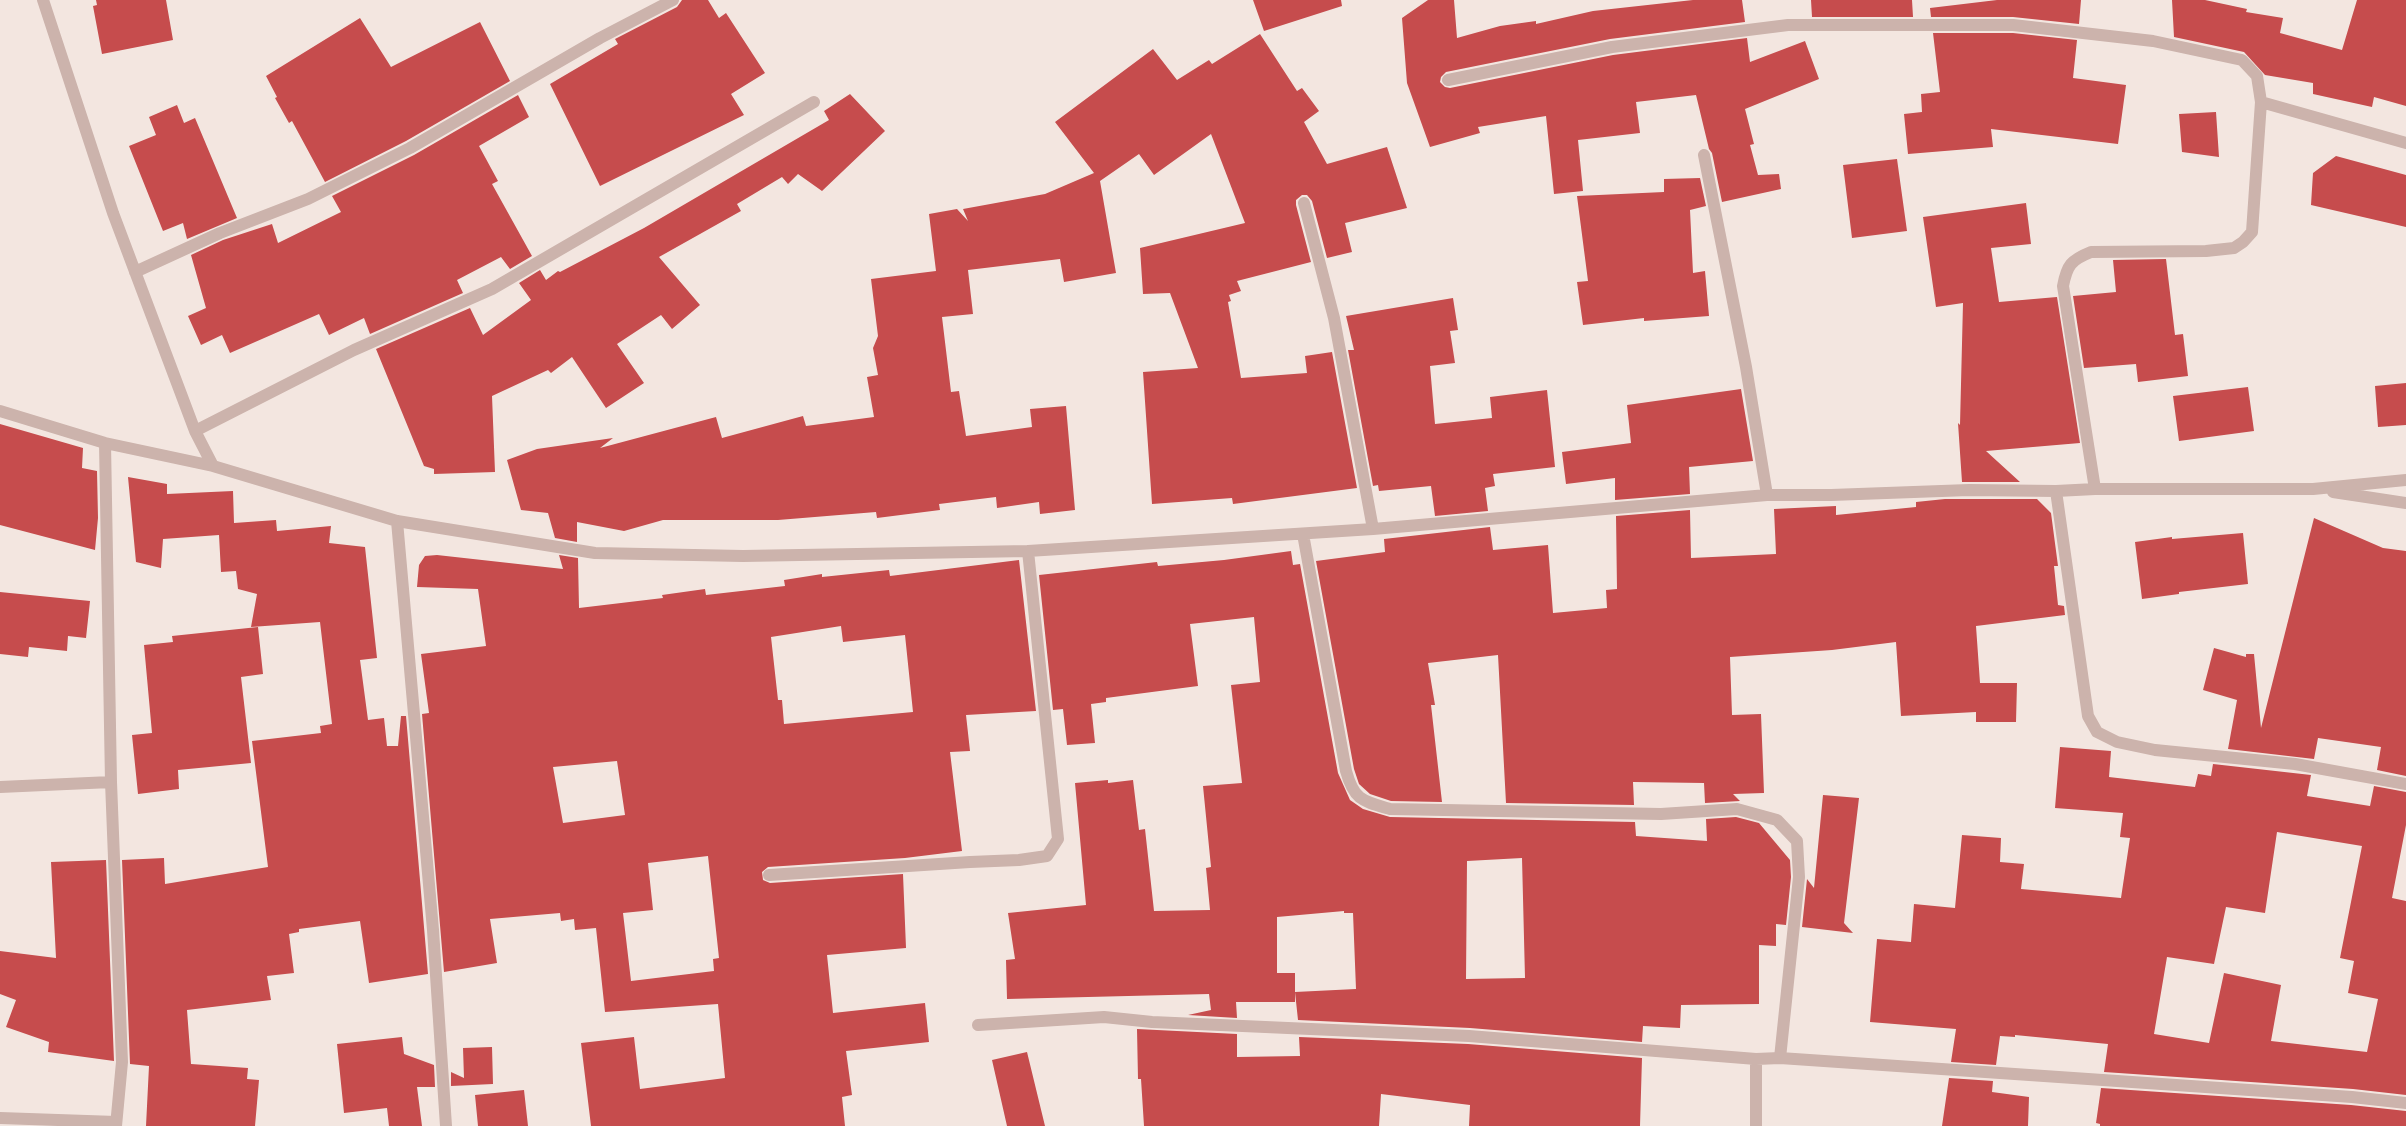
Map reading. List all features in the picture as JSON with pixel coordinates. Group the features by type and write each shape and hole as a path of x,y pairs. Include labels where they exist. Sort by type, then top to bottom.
{"street":[{"path":"43,0 103,185 195,431 212,466"},
{"path":"135,272 220,233 308,199 410,148 600,38 673,0"},
{"path":"1448,80 1612,47 1788,25 2013,25 2153,41 2242,60 2257,76 2261,102 2252,232 2244,242 2234,248 2206,251 2090,252 2078,257 2066,269 2063,286 2095,489"},
{"path":"195,431 354,350 492,289 814,102"},
{"path":"2261,102 2406,144"},
{"path":"1704,155 1746,367 1767,495"},
{"path":"1304,203 1334,318 1374,528"},
{"path":"0,411 105,443 212,466 397,520 595,553 743,556 1028,551 1303,534 1767,495 1831,495 1969,490 2313,489 2406,480"},
{"path":"0,1118 116,1124 122,1062 111,782 105,443"},
{"path":"2313,489 2406,503"},
{"path":"2056,491 2088,716 2097,732 2117,742 2155,750 2295,764 2406,784"},
{"path":"397,520 433,930 446,1126"},
{"path":"1303,534 1346,771 1351,789 1366,802 1390,809 1661,814 1737,809 1777,820 1797,841 1799,877 1780,1058"},
{"path":"769,875 1018,860 1047,856 1058,839 1028,551"},
{"path":"0,787 111,782"},
{"path":"978,1025 1104,1017 1152,1022 1469,1036 1756,1059 1780,1058 2406,1102"},
{"path":"1756,1059 1756,1126"}],"building":[{"path":"96,0 166,0 173,40 102,54 93,6 97,5"},
{"path":"682,0 708,0 719,18 726,13 765,73 731,94 744,115 600,186 550,84 618,44 615,39 677,7"},
{"path":"1253,0 1341,0 1342,6 1264,31"},
{"path":"1428,0 1454,0 1457,38 1500,26 1536,21 1536,24 1593,11 1693,0 1742,0 1745,22 1610,39 1446,72 1441,77 1440,82 1445,87 1450,88 1613,55 1747,38 1750,62 1805,41 1819,79 1745,109 1754,144 1750,145 1758,175 1779,174 1781,189 1722,202 1712,153 1709,149 1696,95 1636,102 1640,133 1578,140 1583,191 1554,194 1546,116 1478,127 1480,133 1430,147 1407,83 1402,18"},
{"path":"1811,0 1912,0 1913,17 1812,17"},
{"path":"1997,0 2081,0 2079,24 2013,17 1931,17 1930,8"},
{"path":"2172,0 2205,0 2247,9 2246,12 2283,18 2280,33 2342,50 2357,0 2406,0 2406,106 2374,97 2372,107 2313,94 2313,83 2265,75 2244,52 2174,37"},
{"path":"360,18 391,67 480,22 510,81 406,141 325,182 292,121 289,123 275,98 277,97 266,76"},
{"path":"1933,33 2013,33 2077,40 2073,78 2126,85 2118,144 1991,129 1993,147 1908,154 1904,114 1922,112 1921,94 1940,92"},
{"path":"1260,34 1297,91 1302,88 1319,111 1304,122 1327,164 1387,147 1407,208 1345,223 1352,252 1327,258 1312,201 1307,195 1302,195 1296,200 1296,205 1311,262 1237,281 1241,291 1229,295 1231,301 1228,302 1241,378 1307,373 1305,356 1332,352 1357,488 1233,504 1232,498 1152,504 1143,372 1198,368 1170,293 1143,294 1140,248 1245,223 1211,134 1154,175 1139,154 1100,181 1116,273 1064,282 1060,259 968,270 973,314 942,317 951,392 959,391 966,436 1032,427 1030,409 1066,406 1075,510 1040,514 1039,502 997,508 996,497 939,504 940,510 877,518 876,512 778,520 663,520 624,531 577,522 577,542 555,538 548,513 521,510 507,460 537,449 613,438 600,448 716,417 722,438 803,416 806,426 874,417 867,377 878,375 873,348 878,336 871,279 936,271 929,214 957,209 968,221 963,209 1045,194 1094,173 1055,122 1153,49 1177,80 1209,60 1212,64"},
{"path":"850,94 885,131 822,191 798,174 788,184 782,177 737,204 741,211 659,257 700,305 672,329 661,315 617,344 644,383 606,408 572,357 551,373 548,370 492,396 495,472 434,474 434,469 424,466 376,349 470,308 483,335 531,300 519,283 540,270 546,280 558,271 560,272 644,228 829,120 824,111"},
{"path":"518,95 529,117 479,146 498,181 492,184 532,256 510,269 501,257 457,280 463,293 370,334 364,318 329,335 319,314 230,353 222,335 201,345 188,316 206,308 191,255 223,240 272,224 278,243 341,212 332,196 414,155"},
{"path":"177,105 184,123 195,118 237,218 187,239 183,223 163,231 129,146 156,135 149,117"},
{"path":"2216,112 2219,157 2182,152 2179,114"},
{"path":"2336,156 2406,175 2406,227 2311,205 2313,173"},
{"path":"1897,159 1907,231 1852,238 1843,165"},
{"path":"1700,178 1706,206 1690,210 1693,273 1705,271 1709,316 1644,321 1644,318 1583,325 1577,282 1588,281 1577,196 1664,192 1664,179"},
{"path":"2026,203 2031,244 1991,248 1999,302 2057,297 2080,443 1986,451 2020,482 1962,482 1958,423 1960,425 1963,303 1936,307 1923,217"},
{"path":"2166,259 2175,335 2183,334 2188,376 2138,382 2136,364 2084,368 2073,296 2116,292 2113,260"},
{"path":"1453,298 1458,330 1450,331 1455,363 1430,366 1435,424 1492,418 1490,397 1547,390 1555,467 1493,474 1495,486 1485,488 1488,511 1435,516 1431,486 1379,491 1378,485 1373,486 1348,350 1354,350 1346,316"},
{"path":"2406,383 2406,425 2378,427 2375,386"},
{"path":"2248,387 2254,431 2179,441 2173,396"},
{"path":"1741,389 1753,461 1689,467 1690,494 1615,500 1615,478 1566,484 1562,452 1631,443 1627,405"},
{"path":"0,424 83,448 82,468 97,471 98,518 95,550 0,525"},
{"path":"128,477 167,484 167,494 233,491 234,523 276,520 277,531 331,526 329,543 365,547 377,658 360,660 368,720 384,718 387,746 398,746 401,716 406,716 428,974 369,983 360,921 299,929 299,932 289,934 294,973 267,976 271,1000 187,1010 191,1064 248,1068 247,1079 259,1080 255,1126 146,1126 149,1066 130,1064 122,860 164,858 165,884 268,867 252,741 321,733 320,726 332,724 320,622 251,627 257,594 238,589 236,571 221,572 219,535 163,539 161,568 136,562"},
{"path":"1945,499 2037,499 2051,513 2058,566 2054,566 2058,605 2064,606 2065,615 1976,626 1980,683 2017,683 2016,722 1976,722 1976,712 1901,716 1896,642 1832,650 1730,657 1732,715 1761,714 1764,793 1733,794 1740,801 1705,803 1704,783 1633,782 1634,805 1506,803 1498,655 1428,663 1435,705 1431,705 1442,802 1391,801 1370,794 1359,784 1354,769 1316,561 1385,552 1384,539 1490,527 1493,550 1548,545 1553,613 1607,608 1606,590 1617,589 1616,516 1690,510 1691,558 1776,554 1774,509 1836,506 1836,515 1916,507 1916,502"},
{"path":"2314,518 2383,548 2406,551 2406,776 2377,770 2381,747 2318,738 2314,759 2228,749 2237,700 2203,690 2214,648 2246,657 2246,654 2254,654 2261,728"},
{"path":"2243,533 2248,584 2179,592 2179,594 2142,599 2135,542 2172,537 2172,539"},
{"path":"1291,551 1293,565 1300,564 1338,773 1350,800 1363,809 1390,817 1635,822 1636,836 1707,841 1706,819 1736,817 1759,823 1790,860 1791,877 1786,925 1776,924 1776,946 1759,945 1759,1004 1681,1005 1680,1028 1643,1026 1642,1042 1470,1028 1298,1020 1295,992 1295,1002 1236,1002 1237,1018 1188,1015 1211,1010 1209,994 1007,999 1006,960 1015,959 1008,913 1086,905 1075,783 1108,780 1108,783 1133,780 1139,830 1145,829 1154,911 1210,910 1206,868 1211,867 1203,786 1242,783 1231,685 1260,682 1254,617 1190,624 1198,686 1106,698 1106,702 1091,704 1095,743 1067,745 1063,709 1053,710 1039,575 1157,562 1158,566","holes":["1522,858 1525,978 1466,979 1467,861","1344,911 1344,913 1353,913 1356,989 1295,992 1295,973 1277,973 1277,917"]},
{"path":"437,555 563,569 559,555 578,558 579,608 663,598 662,595 705,589 706,595 785,586 784,580 822,574 822,577 889,570 890,576 1019,560 1036,711 966,715 970,751 950,752 962,851 905,858 768,867 762,872 763,880 770,883 903,874 906,948 827,955 833,1013 925,1003 929,1042 846,1051 852,1095 842,1097 845,1126 591,1126 581,1043 634,1037 640,1089 725,1078 718,1004 605,1012 596,928 575,930 574,919 561,921 560,913 490,919 497,963 444,972 422,714 429,713 421,654 486,646 478,589 417,587 419,565 425,556","holes":["841,626 843,642 905,635 913,712 784,724 782,700 778,700 771,637","617,761 625,815 563,823 553,767","708,856 719,958 713,959 714,971 631,981 623,913 653,910 648,863"]},
{"path":"0,592 90,601 86,638 68,636 67,651 29,647 28,657 0,654"},
{"path":"258,627 263,674 241,677 251,763 178,770 179,789 138,794 132,735 152,733 144,645 173,642 172,636"},
{"path":"2060,747 2111,751 2109,777 2195,787 2198,774 2211,776 2213,764 2311,775 2307,796 2370,806 2374,786 2406,792 2406,825 2392,898 2406,901 2406,1095 2353,1089 2104,1072 2108,1044 2015,1035 2015,1037 2000,1036 1996,1065 1951,1062 1956,1029 1870,1022 1877,939 1911,942 1914,904 1955,908 1962,835 2001,838 2000,862 2024,864 2021,889 2121,898 2130,838 2120,837 2123,813 2055,808","holes":["2277,832 2362,846 2340,958 2354,961 2348,993 2378,999 2367,1052 2271,1041 2281,985 2224,973 2209,1043 2154,1034 2167,957 2214,964 2226,907 2265,913"]},
{"path":"1823,795 1859,798 1844,923 1853,933 1802,927 1807,879 1814,888"},
{"path":"106,860 114,1061 48,1052 49,1042 6,1027 16,1000 0,994 0,951 56,958 51,862"},
{"path":"1137,1029 1237,1034 1237,1057 1300,1056 1299,1037 1468,1044 1642,1058 1640,1126 1469,1126 1470,1105 1381,1094 1379,1126 1144,1126 1141,1079 1138,1079"},
{"path":"402,1037 404,1054 434,1065 435,1087 417,1087 422,1126 389,1126 387,1108 344,1113 337,1044"},
{"path":"492,1047 493,1084 451,1086 451,1072 464,1078 463,1048"},
{"path":"1027,1052 1045,1126 1007,1126 992,1060"},
{"path":"1949,1078 1993,1081 1992,1092 2029,1097 2028,1126 1942,1126"},
{"path":"2101,1088 2351,1105 2406,1111 2406,1126 2100,1126 2100,1124 2096,1123"},
{"path":"524,1090 528,1126 478,1126 475,1095"}]}
